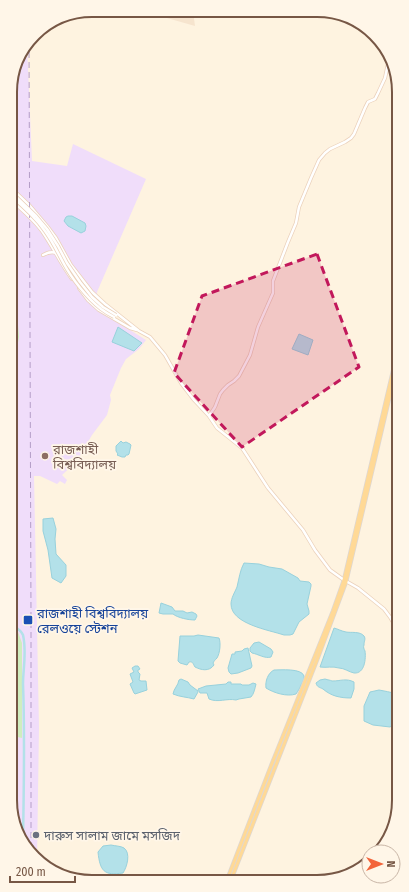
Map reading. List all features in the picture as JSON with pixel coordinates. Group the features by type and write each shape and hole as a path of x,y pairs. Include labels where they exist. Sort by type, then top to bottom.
{"main road":[{"path":"209,416 215,407 220,394 239,376 250,355 258,327 272,293 273,281 296,223 299,207 318,164 325,153 351,138 354,134 364,108 368,102 375,99 378,94 385,78 387,67"},
{"path":"17,194 47,226 56,238 71,265 92,292 139,331 150,337 165,355 194,400 209,416 217,428 242,448 268,488 303,530 330,570 358,588 384,609 392,620"},
{"path":"17,198 47,229 58,246 66,263 92,297 121,322"},
{"path":"17,202 45,230 56,247 64,265 90,299 102,309 124,319"},
{"path":"17,206 35,222 43,232 65,270 88,300 99,310 130,328 139,331"},
{"path":"43,255 51,252 56,253"},
{"path":"229,875 345,581 392,376"},
{"path":"233,875 320,654 345,581 392,386"}],"highlighted area":[{"path":"317,254 359,367 242,447 174,373 202,296"}],"shaded area":[{"path":"164,17 194,17 195,26"},
{"name":"রাজশাহী বিশ্ববিদ্যালয়","path":"27,53 32,161 67,166 73,144 146,179 97,292 98,310 146,340 139,349 126,359 110,395 111,400 107,415 92,435 77,461 62,475 67,480 65,484 60,481 57,484 40,476 34,476 39,727 37,850 30,842 21,824 17,800 17,87 18,77"}],"green space":[{"path":"17,324 18,325 19,337 17,348"},
{"path":"17,631 22,643 22,738 17,737"}],"water":[{"path":"68,216 72,216 85,223 85,231 81,233 68,226 64,221"},
{"path":"118,327 142,343 134,351 112,342"},
{"path":"299,334 313,340 308,355 292,349"},
{"path":"121,441 131,445 129,454 125,457 117,455 118,454 116,451 116,446"},
{"path":"53,518 56,529 56,554 66,565 66,576 61,583 52,578 48,550 43,531 43,519"},
{"path":"244,563 259,564 282,569 298,578 300,581 309,582 311,584 307,604 309,614 299,622 293,634 284,635 252,625 237,617 231,604"},
{"path":"161,603 172,607 175,611 183,611 187,613 192,612 197,616 195,620 193,620 181,618 173,614 159,613"},
{"path":"334,628 346,632 360,633 364,636 365,661 363,668 358,673 336,667 320,667"},
{"path":"198,635 219,638 220,640 218,656 213,663 214,665 207,670 202,670 195,667 191,662 187,665 178,661 180,636"},
{"path":"259,642 271,649 273,652 271,657 264,657 250,651 250,648 254,643"},
{"path":"248,648 252,666 251,668 231,674 228,668 232,654"},
{"path":"138,666 140,669 138,670 140,674 139,680 146,681 147,690 135,694 130,684 133,682 130,674 134,672 132,668"},
{"path":"274,670 290,670 302,673 304,680 296,694 281,694 266,688 267,678"},
{"path":"181,679 188,682 198,691 194,699 173,694 179,680"},
{"path":"325,679 332,681 346,680 354,682 354,689 351,698 332,695 318,686 316,683"},
{"path":"231,682 231,684 242,685 249,685 253,683 256,684 254,693 251,697 236,700 216,701 209,699 207,693 200,693 198,689 206,686 226,684"},
{"path":"379,690 392,693 392,726 390,727 373,725 364,721 364,706 370,692"},
{"path":"111,845 123,847 126,850 128,860 123,873 107,873 100,864 98,852 103,846"}],"waterway":[{"path":"17,628 23,635 25,648 23,684 23,829"}],"railway":[{"path":"29,51 31,843"}],"place":[{"name":"রাজশাহী বিশ্ববিদ্যালয়","path":"45,456"},
{"name":"রাজশাহী বিশ্ববিদ্যালয় রেলওয়ে স্টেশন","path":"28,620"},
{"name":"দারুস সালাম জামে মসজিদ","path":"36,835"}]}
